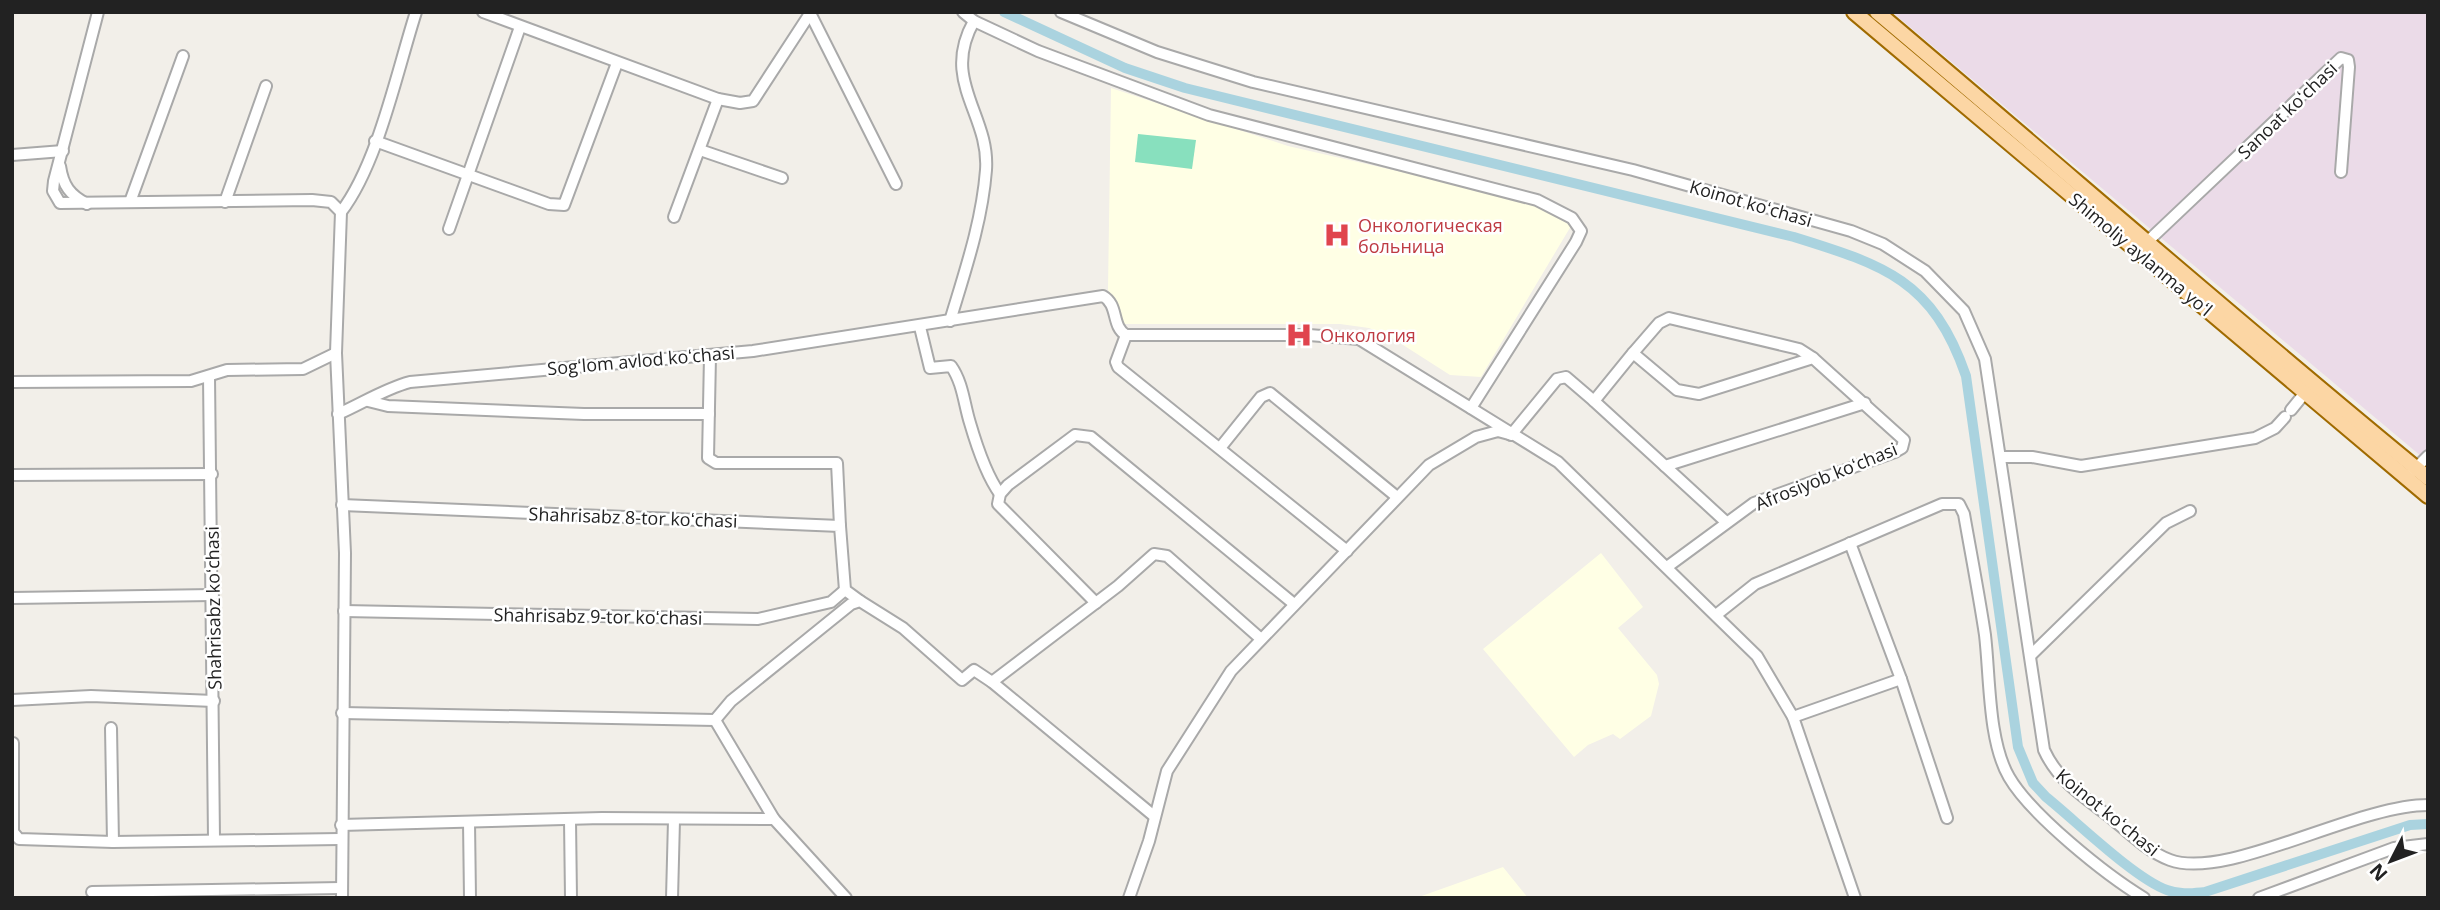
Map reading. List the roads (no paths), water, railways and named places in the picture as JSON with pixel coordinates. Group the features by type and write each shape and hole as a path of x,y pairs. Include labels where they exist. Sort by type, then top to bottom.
{"main road":[{"name":"Shimoliy aylanma yoʻl","path":"1854,12 2304,394 2411,473 2428,478"},
{"name":"Shimoliy aylanma yoʻl","path":"1877,12 2026,137 2411,473 2428,496"},
{"path":"2017,149 2026,137"}],"street":[{"path":"98,12 59,163 66,188 87,204 312,200 331,202 341,212"},
{"path":"92,892 341,893 344,611 336,354 341,212 355,194 375,141 416,12"},
{"path":"483,12 718,99 740,103 753,101 811,13"},
{"path":"963,12 974,21 1038,51 1209,115 1519,194 1556,208 1572,219 1581,230 1576,242 1471,408"},
{"name":"Koinot koʻchasi","path":"1061,12 1197,65 1253,82 1645,173 1851,231 1883,244 1924,271 1950,293 1974,327 1985,359 2044,750 2050,765 2079,793 2168,860 2184,864 2217,862 2382,810 2428,805"},
{"path":"811,13 896,184"},
{"path":"950,321 981,216 986,169 986,157 965,94 961,68 964,40 974,21"},
{"path":"449,229 520,27"},
{"path":"130,202 183,56"},
{"name":"Sanoat koʻchasi","path":"2146,243 2344,58 2349,67 2342,172"},
{"path":"375,141 557,206 564,205 617,63"},
{"path":"225,202 266,86"},
{"path":"674,217 718,99"},
{"path":"700,150 782,178"},
{"path":"12,155 63,151"},
{"name":"Sogʻlom avlod koʻchasi","path":"338,414 368,401 387,388 410,382 710,356 920,327 1103,296 1112,306 1116,325 1126,335"},
{"name":"Afrosiyob koʻchasi","path":"1594,401 1659,323 1669,317 1798,349 1813,358 1902,437 1902,448 1771,495 1726,522 1667,568"},
{"path":"920,327 930,368 951,366 958,376 970,423 993,484 1000,494"},
{"path":"1347,551 1118,366 1118,356 1126,335 1309,335 1359,339 1511,435"},
{"path":"1633,353 1677,390 1699,394 1813,358"},
{"path":"12,382 191,381 241,369 303,369 336,354"},
{"path":"710,356 707,455 711,461 837,463 845,590 903,628 962,680 974,670 992,682 1154,816"},
{"name":"Shahrisabz koʻchasi","path":"209,376 214,839"},
{"path":"1511,435 1560,377 1569,379 1726,522"},
{"path":"1220,448 1261,397 1269,393 1397,497"},
{"path":"2001,457 2032,457 2081,466 2255,438 2274,428 2304,394"},
{"path":"368,401 388,406 584,414 709,414"},
{"path":"1665,466 1865,403"},
{"path":"1129,898 1167,771 1231,671 1429,466 1476,437 1498,431 1541,449 1577,478 1757,656 1794,717 1855,898"},
{"path":"1096,603 998,504 1000,494 1008,485 1075,435 1091,437 1294,604"},
{"path":"2411,473 2428,456"},
{"path":"12,475 212,474"},
{"path":"1716,615 1746,589 1942,504 1955,502 1962,508 1984,632 2002,762 2010,778 2032,805 2114,878 2144,898"},
{"name":"Shahrisabz 8-tor koʻchasi","path":"342,505 840,526"},
{"path":"2031,655 2165,523 2190,512"},
{"path":"1850,543 1901,679 1947,818"},
{"path":"992,682 1096,603 1150,556 1161,553 1261,639"},
{"name":"Shahrisabz 9-tor koʻchasi","path":"344,611 758,620 831,603 845,590"},
{"path":"12,598 213,595"},
{"path":"715,720 731,701 851,604 860,601"},
{"path":"1794,717 1901,679"},
{"path":"12,700 91,696 214,701"},
{"path":"342,713 715,720"},
{"path":"715,720 774,819 846,898"},
{"path":"111,728 113,842"},
{"path":"13,743 15,837 113,842 340,839"},
{"path":"341,825 774,819"},
{"path":"570,820 571,898"},
{"path":"672,898 674,820"},
{"path":"469,822 470,898"},
{"path":"2259,898 2394,848 2428,844"}],"waterway":[{"path":"1004,12 1125,68 1185,88 1794,237 1879,268 1921,297 1938,318 1953,344 1966,376 2018,747 2033,783 2046,797 2138,874 2167,890 2182,893 2205,892 2410,825 2428,824"}],"place":[{"name":"Онкологическая больница","path":"1337,235"},
{"name":"Онкология","path":"1299,335"}]}
